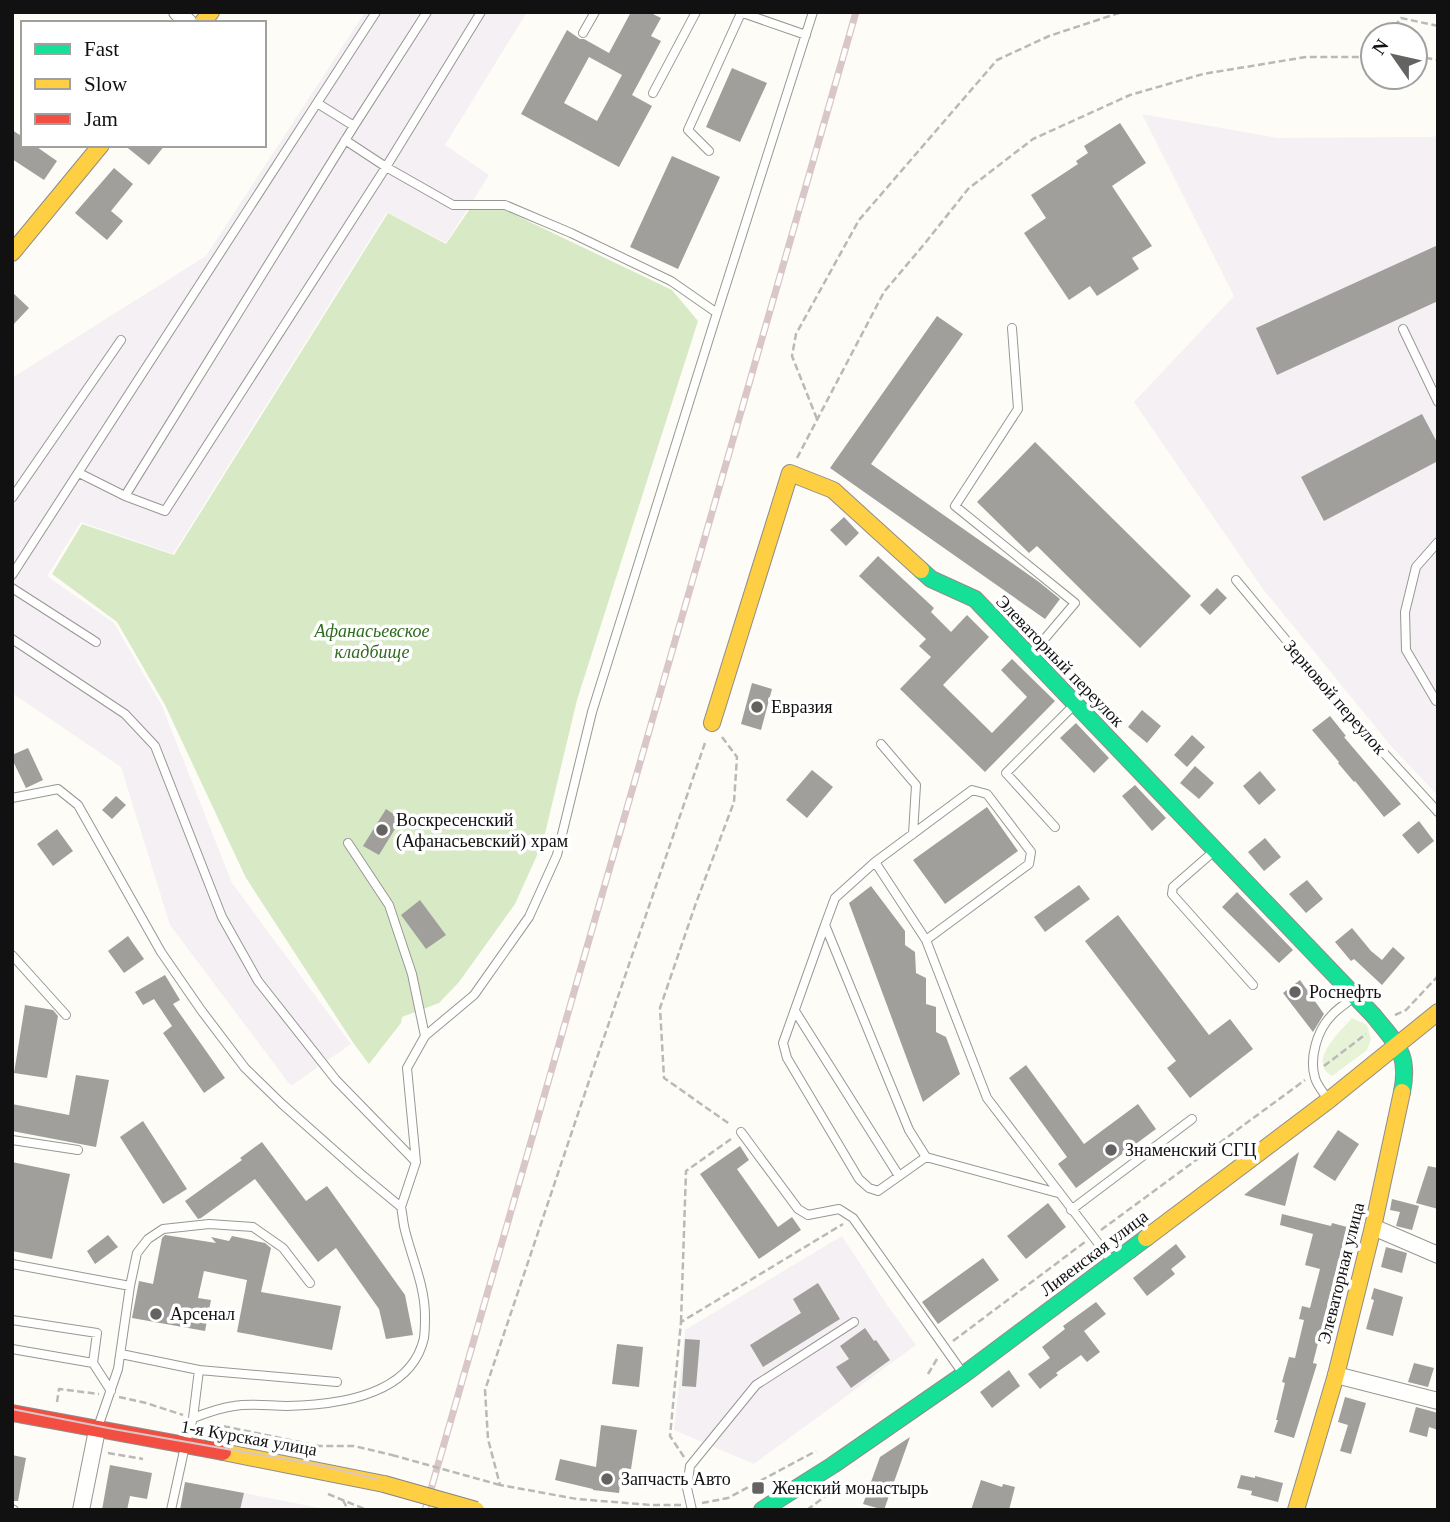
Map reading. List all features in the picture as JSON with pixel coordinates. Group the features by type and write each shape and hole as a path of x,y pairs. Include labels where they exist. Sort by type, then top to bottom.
{"street":[{"path":"12,253 99,147"},
{"path":"712,723 790,472"},
{"name":"Элеваторный переулок","path":"790,472 833,490 931,579 975,599 1396,1044"},
{"name":"Ливенская улица","path":"762,1510 833,1465 963,1375 1329,1100 1396,1044 1435,1019"},
{"name":"Элеваторная улица","path":"1296,1510 1336,1375 1373,1227 1404,1080 1404,1059 1396,1044"},
{"path":"1373,1227 1438,1255"},
{"path":"1336,1375 1438,1401"},
{"name":"1-я Курская улица","path":"12,1413 349,1476 476,1510"},
{"path":"81,1510 97,1430"}],"lane":[{"path":"12,575 376,12"},
{"path":"125,496 427,12"},
{"path":"79,473 125,496 165,511 386,167 481,12"},
{"path":"583,33 595,12"},
{"path":"653,93 696,12"},
{"path":"193,1419 234,1405 290,1406 329,1403 358,1397 382,1389 397,1380 415,1359 424,1338 425,1314 422,1284 405,1231 401,1208 416,1162 407,1068 425,1036 474,995 529,917 557,855 592,712 813,12"},
{"path":"709,151 688,130 740,13 806,35"},
{"path":"317,103 354,126"},
{"path":"345,140 453,205 505,205 671,281 717,313"},
{"path":"1012,328 1018,409 955,506 1075,603 1030,656"},
{"path":"1403,329 1438,402"},
{"path":"12,498 121,340"},
{"path":"1438,542 1416,567 1405,612 1406,650 1438,701"},
{"name":"Зерновой переулок","path":"1236,580 1341,706 1438,812"},
{"path":"12,588 96,642"},
{"path":"12,639 125,715 155,746 222,917 257,981 336,1080 416,1162"},
{"path":"1055,827 1006,773 1075,704"},
{"path":"881,744 916,785 913,834"},
{"path":"12,798 58,789 78,805 161,952 245,1068 401,1208"},
{"path":"926,940 1029,864 1031,852 987,794 972,790 875,862 835,898 783,1044 787,1058 859,1179 869,1188 878,1191 926,1157"},
{"path":"348,843 389,905 412,974 425,1036"},
{"path":"1214,851 1173,887 1172,894 1253,985"},
{"path":"875,862 926,940 987,1098 1113,1263"},
{"path":"825,925 909,1130 926,1157 1058,1193"},
{"path":"12,955 66,1015"},
{"path":"1329,1100 1314,1073 1313,1059 1317,1041 1322,1028 1332,1015 1354,997"},
{"path":"795,1011 899,1176"},
{"path":"1071,1210 1192,1119"},
{"path":"741,1132 798,1209 808,1215 839,1209 853,1217 963,1375"},
{"path":"12,1140 78,1150"},
{"path":"97,1430 121,1354 137,1253 148,1239 163,1229 209,1224 253,1227 283,1248 310,1283"},
{"path":"12,1264 130,1286"},
{"path":"12,1320 97,1333 93,1363 111,1391"},
{"path":"692,1507 687,1488 690,1466 756,1385 854,1322"},
{"path":"12,1349 93,1363"},
{"path":"121,1354 200,1370 337,1382"},
{"path":"171,1510 193,1419 200,1370"}],"path":[{"path":"817,419 792,356 796,334 859,220 997,60 1049,36 1122,12"},
{"path":"1395,12 1401,18 1438,26"},
{"path":"790,472 884,292 968,189 1033,139 1130,95 1203,74 1306,57 1359,56"},
{"path":"690,1466 670,1436 681,1322 686,1171 741,1132 664,1078 660,1008 734,802 737,757 712,723"},
{"path":"499,1485 488,1439 485,1390 712,723"},
{"path":"928,1374 944,1348 1379,1023 1406,1010 1438,976"},
{"path":"681,1322 853,1217"},
{"path":"392,1455 499,1485 577,1499 692,1507 728,1498 821,1448"},
{"path":"342,1499 348,1510"}],"shaded area":[{"path":"365,12 527,12 445,145 489,175 446,243 387,212 173,554 81,522 47,576 114,623 162,706 232,883 351,1044 291,1086 170,925 121,767 12,693 12,378 206,256"},
{"path":"1142,114 1277,138 1438,136 1438,796 1391,746 1263,589 1134,402 1234,296"},
{"path":"842,1236 916,1345 754,1464 674,1430 685,1330"},
{"path":"244,1493 330,1510 240,1510"}],"green space":[{"name":"Афанасьевское кладбище","path":"469,210 505,210 672,290 698,321 577,700 543,842 515,904 459,982 439,1003 402,1017 401,1023 369,1064 246,878 165,705 117,622 52,574 82,524 174,555 388,213 446,244"},
{"path":"1352,1018 1367,1025 1371,1039 1367,1050 1332,1076 1325,1070 1324,1055"}],"building":[{"path":"631,12 649,12 661,18 651,36 661,41 632,95 652,106 619,167 521,114 567,30 609,53","holes":["589,57 622,75 597,121 564,103"]},
{"path":"732,68 767,83 740,142 706,127"},
{"path":"1120,123 1146,163 1112,186 1152,246 1132,258 1139,269 1097,296 1090,286 1069,300 1024,233 1046,218 1031,195 1078,164 1076,161 1088,153 1084,146"},
{"path":"12,130 21,136 21,147 37,147 57,161 44,180 12,159"},
{"path":"126,147 163,147 149,165"},
{"path":"672,156 720,177 678,269 630,247"},
{"path":"114,168 133,184 111,211 123,221 107,240 75,213"},
{"path":"1438,245 1438,301 1277,375 1256,328"},
{"path":"12,292 29,308 12,326"},
{"path":"937,316 963,334 871,464 1060,599 1045,619 830,468"},
{"path":"1422,414 1438,444 1438,461 1324,521 1301,477"},
{"path":"1035,442 1191,596 1140,648 1037,546 1029,553 977,502"},
{"path":"844,517 859,533 846,546 830,530"},
{"path":"878,556 934,608 931,612 951,632 967,615 989,637 943,685 992,733 1027,697 1001,670 1012,659 1055,701 985,772 900,689 931,657 919,646 926,639 859,576"},
{"path":"1217,588 1227,598 1210,615 1200,605"},
{"name":"Евразия","path":"752,683 772,689 761,730 741,724"},
{"path":"1142,710 1161,726 1147,743 1128,727"},
{"path":"1330,716 1346,736 1344,737 1401,804 1384,817 1312,730"},
{"path":"1076,723 1109,758 1094,773 1060,738"},
{"path":"1192,735 1205,747 1187,767 1174,755"},
{"path":"28,748 43,780 26,788 12,755"},
{"path":"1195,766 1214,783 1199,799 1180,783"},
{"path":"812,770 833,787 807,818 786,800"},
{"path":"1260,771 1276,790 1259,805 1243,786"},
{"path":"1135,785 1166,818 1152,831 1122,796"},
{"path":"116,796 126,805 112,819 102,810"},
{"path":"987,807 1018,851 945,904 913,860"},
{"name":"Воскресенский (Афанасьевский) храм","path":"386,809 401,819 379,855 363,846"},
{"path":"1419,821 1434,841 1418,854 1402,835"},
{"path":"57,829 73,851 53,866 37,844"},
{"path":"1265,838 1281,857 1264,871 1248,852"},
{"path":"1307,880 1323,899 1306,913 1289,894"},
{"path":"1079,885 1090,899 1045,932 1034,917"},
{"path":"871,886 905,931 905,945 915,952 916,973 926,978 926,1004 936,1007 936,1032 946,1037 960,1074 923,1102 849,903"},
{"path":"1237,892 1293,950 1279,963 1222,907"},
{"path":"420,900 446,935 426,949 401,915"},
{"path":"1118,915 1209,1035 1230,1019 1253,1049 1190,1098 1167,1068 1176,1061 1085,941"},
{"path":"1352,928 1382,960 1393,947 1405,958 1382,985 1354,959 1351,961 1335,942"},
{"path":"128,936 144,959 124,973 108,951"},
{"path":"165,975 180,1000 173,1004 225,1078 204,1093 163,1033 172,1026 154,999 143,1005 135,992"},
{"path":"1300,980 1324,1014 1313,1032 1283,993"},
{"path":"25,1005 53,1010 58,1016 47,1078 14,1073"},
{"path":"1026,1065 1084,1144 1138,1104 1156,1129 1076,1188 1058,1164 1067,1157 1009,1078"},
{"path":"76,1075 109,1080 96,1147 12,1131 12,1104 69,1115"},
{"path":"143,1121 187,1189 163,1204 120,1137"},
{"path":"1338,1130 1359,1144 1335,1181 1313,1167"},
{"path":"262,1142 306,1201 327,1186 405,1295 413,1335 386,1339 379,1309 336,1248 318,1262 255,1179 198,1219 185,1201 242,1160 240,1158"},
{"path":"740,1146 749,1160 737,1169 778,1227 792,1217 801,1230 759,1259 700,1174"},
{"path":"1299,1152 1285,1206 1244,1195"},
{"path":"12,1162 70,1174 52,1259 12,1251"},
{"path":"1428,1166 1438,1168 1438,1209 1416,1203"},
{"path":"1392,1199 1419,1206 1412,1230 1396,1226 1400,1212 1390,1210"},
{"path":"1048,1203 1066,1227 1026,1259 1007,1236"},
{"path":"1282,1214 1331,1226 1332,1223 1347,1227 1313,1363 1317,1364 1294,1438 1274,1432 1285,1383 1282,1382 1289,1357 1295,1358 1304,1320 1299,1319 1302,1306 1310,1308 1320,1269 1305,1265 1313,1234 1280,1225"},
{"path":"108,1235 118,1247 95,1264 87,1251"},
{"path":"165,1235 216,1243 211,1237 229,1241 232,1236 265,1243 271,1248 261,1292 341,1306 332,1350 237,1332 247,1280 204,1271 198,1298 211,1300 205,1331 132,1318 139,1281 153,1284 162,1238"},
{"path":"1176,1244 1186,1257 1171,1269 1175,1274 1147,1296 1133,1278"},
{"path":"1386,1247 1407,1253 1402,1273 1381,1267"},
{"path":"983,1258 999,1280 938,1324 922,1302"},
{"path":"818,1283 840,1319 763,1367 750,1345 801,1313 793,1299"},
{"path":"1374,1288 1403,1297 1393,1336 1366,1329 1374,1300 1371,1299"},
{"path":"1096,1302 1106,1314 1084,1331 1100,1352 1087,1362 1081,1355 1056,1373 1058,1375 1040,1389 1028,1374 1050,1358 1042,1347 1065,1329 1063,1326"},
{"path":"865,1328 890,1360 851,1388 836,1367 849,1359 840,1346"},
{"path":"685,1339 700,1340 696,1387 682,1386"},
{"path":"617,1344 643,1347 639,1387 612,1384"},
{"path":"1414,1363 1434,1368 1428,1387 1408,1382"},
{"path":"1009,1370 1020,1386 992,1408 980,1392"},
{"path":"1345,1397 1366,1403 1351,1454 1340,1451 1348,1425 1338,1422"},
{"path":"1416,1407 1438,1413 1438,1430 1429,1427 1427,1437 1409,1432"},
{"path":"601,1425 637,1430 631,1469 622,1468 619,1493 593,1490 555,1480 560,1459 596,1467"},
{"path":"910,1437 884,1510 863,1504 880,1457"},
{"path":"12,1455 26,1458 18,1501 12,1501"},
{"path":"110,1465 152,1473 147,1499 130,1496 127,1510 102,1510"},
{"path":"1241,1475 1283,1483 1278,1502 1251,1495 1252,1491 1237,1488"},
{"path":"981,1480 1002,1487 1003,1484 1015,1487 1009,1510 971,1510"},
{"path":"185,1482 244,1493 240,1510 180,1510"}],"tram line":[{"path":"12,1409 318,1465 488,1510"}],"railway":[{"path":"425,1510 856,12"}],"traffic: fast":[{"path":"921,570 931,579 975,599 1374,1016 1395,1042 1402,1058 1402,1092"},
{"path":"762,1510 833,1465 963,1375 1146,1238"}],"traffic: slow":[{"path":"204,21 211,12"},
{"path":"12,253 99,147"},
{"path":"712,723 790,473 833,490 921,570"},
{"path":"1146,1238 1329,1100 1438,1012"},
{"path":"1296,1510 1336,1375 1373,1227 1402,1092"},
{"path":"223,1452 384,1484"},
{"path":"384,1484 476,1510"}],"traffic: jam":[{"path":"12,1413 223,1452"}],"place":[{"name":"Евразия","path":"757,707"},
{"name":"Воскресенский (Афанасьевский) храм","path":"382,830"},
{"name":"Роснефть","path":"1295,992"},
{"name":"Знаменский СГЦ","path":"1111,1150"},
{"name":"Арсенал","path":"156,1314"},
{"name":"Запчасть Авто","path":"607,1479"},
{"name":"Женский монастырь","path":"758,1488"}]}
